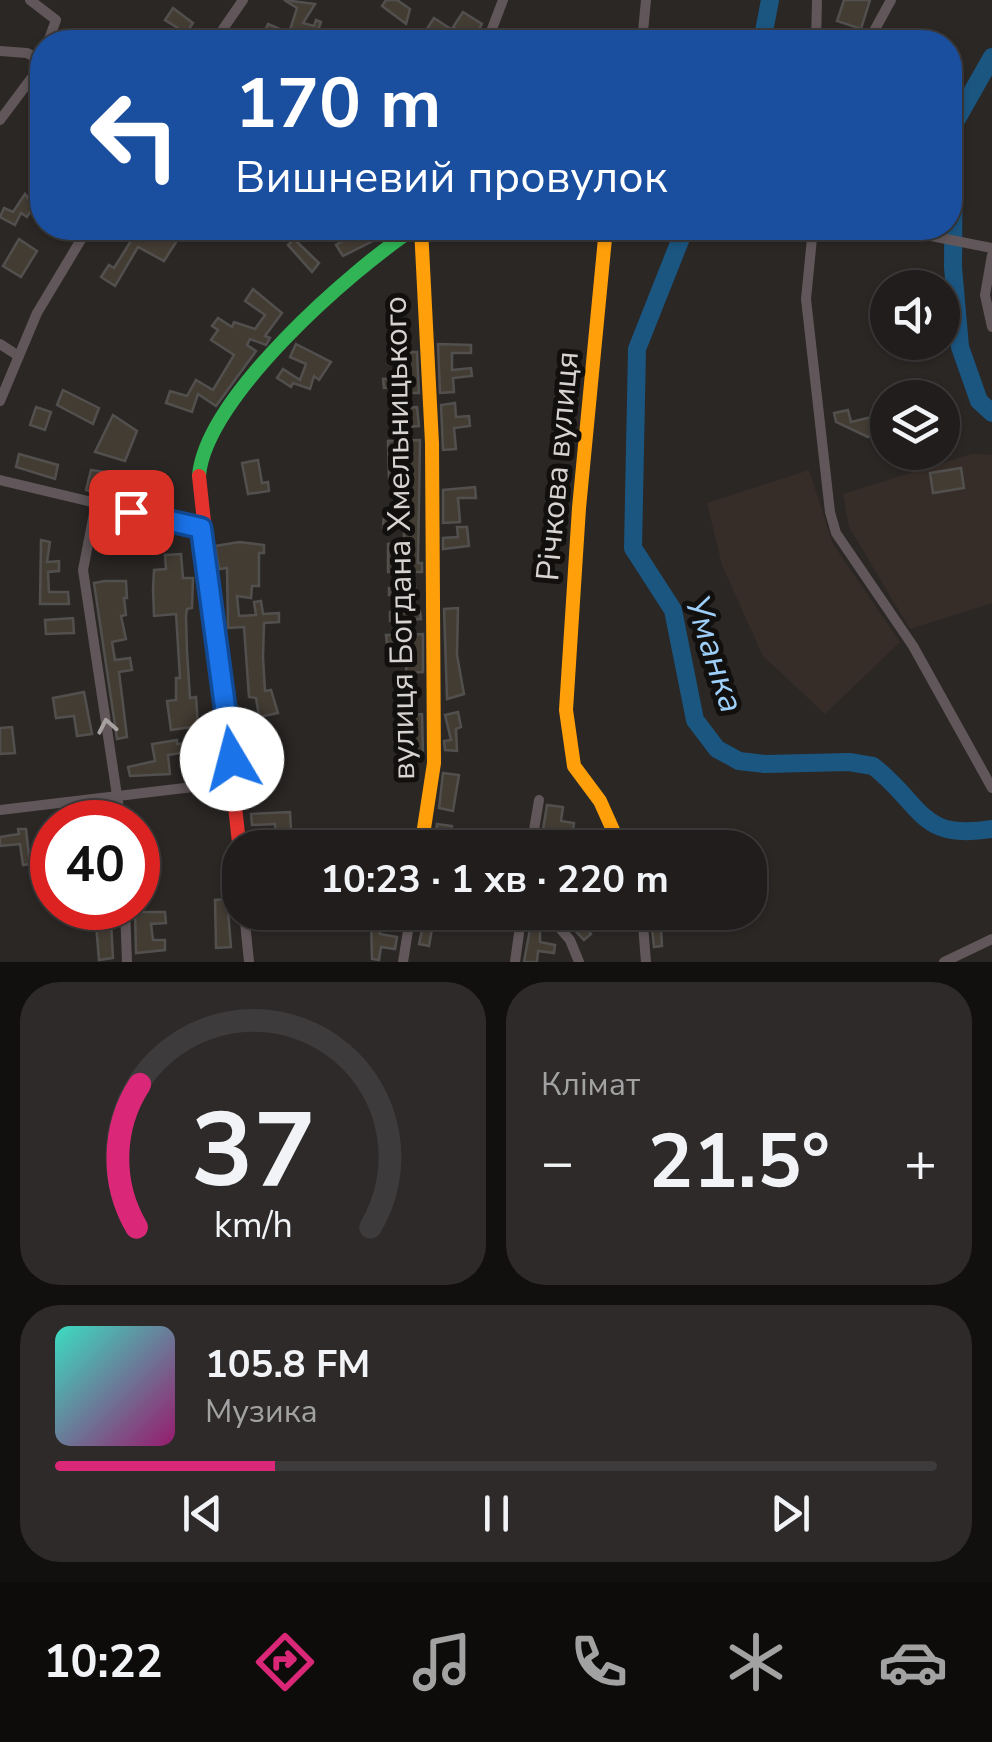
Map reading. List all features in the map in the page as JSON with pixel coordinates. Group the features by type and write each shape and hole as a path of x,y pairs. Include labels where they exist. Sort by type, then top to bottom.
{"street":[{"path":"30,0 56,20 52,30"},
{"path":"222,30 243,0"},
{"path":"643,30 646,0"},
{"path":"816,30 817,0"},
{"path":"875,30 891,0"},
{"path":"491,30 499,2"},
{"path":"0,51 30,56"},
{"path":"0,120 30,79"},
{"path":"0,401 17,355 81,240"},
{"path":"238,830 201,528 198,468 204,445 308,309 367,256 396,240"},
{"name":"вулиця Богдана Хмельницького","path":"419,240 432,443 434,763 424,830"},
{"name":"Річкова вулиця","path":"605,240 579,508 566,710 574,766 600,801 612,830"},
{"path":"811,240 806,299 830,512 836,534 913,646 992,788"},
{"path":"948,240 992,248"},
{"path":"992,255 985,295 992,327"},
{"path":"0,344 17,355"},
{"path":"0,480 201,528"},
{"path":"96,504 83,570 120,800"},
{"path":"0,810 235,782"},
{"path":"535,830 539,800"},
{"path":"126,930 127,962"},
{"path":"246,930 249,962"},
{"path":"403,962 408,930"},
{"path":"514,962 519,930"},
{"path":"561,930 579,962"},
{"path":"643,930 646,962"},
{"path":"944,962 992,939"}],"shaded area":[{"path":"992,455 992,603 910,629 849,527 843,494 920,470 960,470 960,458"},
{"path":"809,470 833,544 900,642 825,714 763,656 722,565 707,503"}],"building":[{"path":"284,0 315,4 303,23 314,26 316,20 321,22 318,30 290,30 297,8"},
{"path":"386,0 397,0 410,9 406,24 382,6"},
{"path":"844,0 870,0 861,29 837,21"},
{"path":"173,8 193,23 188,30 181,30 165,20"},
{"path":"463,12 482,24 478,30 453,27"},
{"path":"434,18 452,30 426,30"},
{"path":"25,194 30,201 27,217 21,213 15,225 0,217 4,208 13,212"},
{"path":"19,239 37,251 21,277 3,266"},
{"path":"132,240 177,240 164,261 138,247 115,286 101,277 109,265 114,268"},
{"path":"295,240 319,263 312,272 288,245"},
{"path":"345,240 375,240 343,256 336,245"},
{"path":"253,289 282,313 265,336 270,338 266,345 250,339 247,345 256,351 216,406 198,394 192,412 166,403 170,391 187,396 196,380 213,390 234,355 211,340 218,330 212,326 218,318 232,327 234,322 255,329 265,315 245,301"},
{"path":"296,344 331,362 319,380 314,376 310,389 293,383 291,387 277,378 283,369 300,380 306,364 290,357"},
{"path":"438,344 471,345 471,353 452,353 452,370 471,368 472,376 453,378 454,392 440,393"},
{"path":"403,352 417,352 419,393 402,393 402,387 384,388 383,379 403,378"},
{"path":"63,390 99,408 93,424 57,405"},
{"path":"455,403 456,417 469,416 470,426 454,428 456,449 443,450 441,405"},
{"path":"36,407 51,412 45,430 30,425"},
{"path":"417,407 419,426 393,428 392,409"},
{"path":"848,410 851,422 870,417 870,436 836,422 834,413"},
{"path":"113,415 137,431 125,461 95,452"},
{"path":"420,440 418,563 422,563 422,572 388,572 388,544 404,543 404,528 383,528 384,515 404,515 408,477 389,478 388,441"},
{"path":"19,454 58,465 55,479 16,467"},
{"path":"258,460 262,483 268,482 269,491 248,494 242,463"},
{"path":"960,468 964,488 933,493 930,473"},
{"path":"91,470 134,476 132,485 119,482 115,497 86,490"},
{"path":"475,487 476,498 458,498 460,522 443,523 443,490"},
{"path":"102,517 125,523 121,537 100,531"},
{"path":"457,527 467,527 469,546 443,549 443,538 458,537"},
{"path":"41,540 50,542 47,562 59,561 59,571 48,572 49,592 68,592 69,604 40,604"},
{"path":"239,542 264,545 264,553 259,553 259,586 252,586 251,598 237,596 239,616 256,615 254,602 261,601 263,614 279,613 279,622 264,623 263,657 265,691 271,690 278,713 259,717 256,698 249,697 244,627 228,628 227,568 219,569 215,546"},
{"path":"181,554 183,578 193,578 192,608 187,609 186,616 187,652 190,698 196,697 198,726 171,730 167,701 176,700 176,678 180,678 176,614 154,616 154,570 166,569 165,555"},
{"path":"126,581 126,615 121,616 126,639 112,642 115,660 130,658 132,670 119,672 127,737 117,739 94,583"},
{"path":"415,586 415,611 420,611 421,619 390,621 390,612 405,612 405,596 389,595 389,588"},
{"path":"458,608 457,655 464,694 447,699 444,609"},
{"path":"73,618 74,633 46,634 45,620"},
{"path":"423,634 423,672 406,673 407,641 387,643 386,635"},
{"path":"84,692 92,734 77,736 74,716 56,718 53,698"},
{"path":"458,712 461,727 456,729 457,751 445,750 444,741 451,740 445,715"},
{"path":"422,714 423,753 414,754 413,746 395,749 394,742 411,739 409,715"},
{"path":"251,722 257,755 268,753 271,766 246,771 239,724"},
{"path":"12,727 15,753 0,754 0,728"},
{"path":"177,740 177,744 206,741 207,749 168,755 170,774 130,776 128,767 155,761 152,744"},
{"path":"443,773 459,775 453,811 439,808"},
{"path":"547,805 563,807 561,821 574,823 573,830 543,830"},
{"path":"290,812 291,830 276,830 275,824 252,825 251,814"},
{"path":"437,824 452,826 451,830 436,830"},
{"path":"18,829 26,829 30,864 23,865 20,844 0,846 0,837 19,834"},
{"path":"222,899 222,930 230,930 231,947 216,948 215,900"},
{"path":"96,930 111,930 113,958 99,960"},
{"path":"135,930 152,930 153,940 165,940 165,950 136,953"},
{"path":"371,930 397,937 395,949 381,947 379,960 372,959"},
{"path":"422,930 432,930 429,946 419,944"},
{"path":"530,930 540,931 540,942 555,945 554,953 538,951 537,962 524,962"},
{"path":"575,930 588,930 591,934 584,940"},
{"path":"652,930 661,930 662,946 654,947"}],"waterway":[{"name":"Уманка","path":"764,30 770,0"},
{"name":"Уманка","path":"962,110 992,57"},
{"name":"Уманка","path":"680,240 637,349 633,548 673,610 695,720 717,749 739,761 849,762 873,766 936,825 950,830 992,829"},
{"name":"Уманка","path":"953,240 960,347 979,401 992,413"}],"traffic: fast":[{"path":"199,476 207,445 226,410 253,374 320,304 399,240"}],"traffic: slow":[{"path":"422,240 432,443 434,763 424,830"},
{"path":"605,240 579,508 566,710 574,766 600,801 613,830"}],"traffic: jam":[{"path":"199,476 238,830"}],"route":[{"path":"131,512 201,528 232,759"}]}
